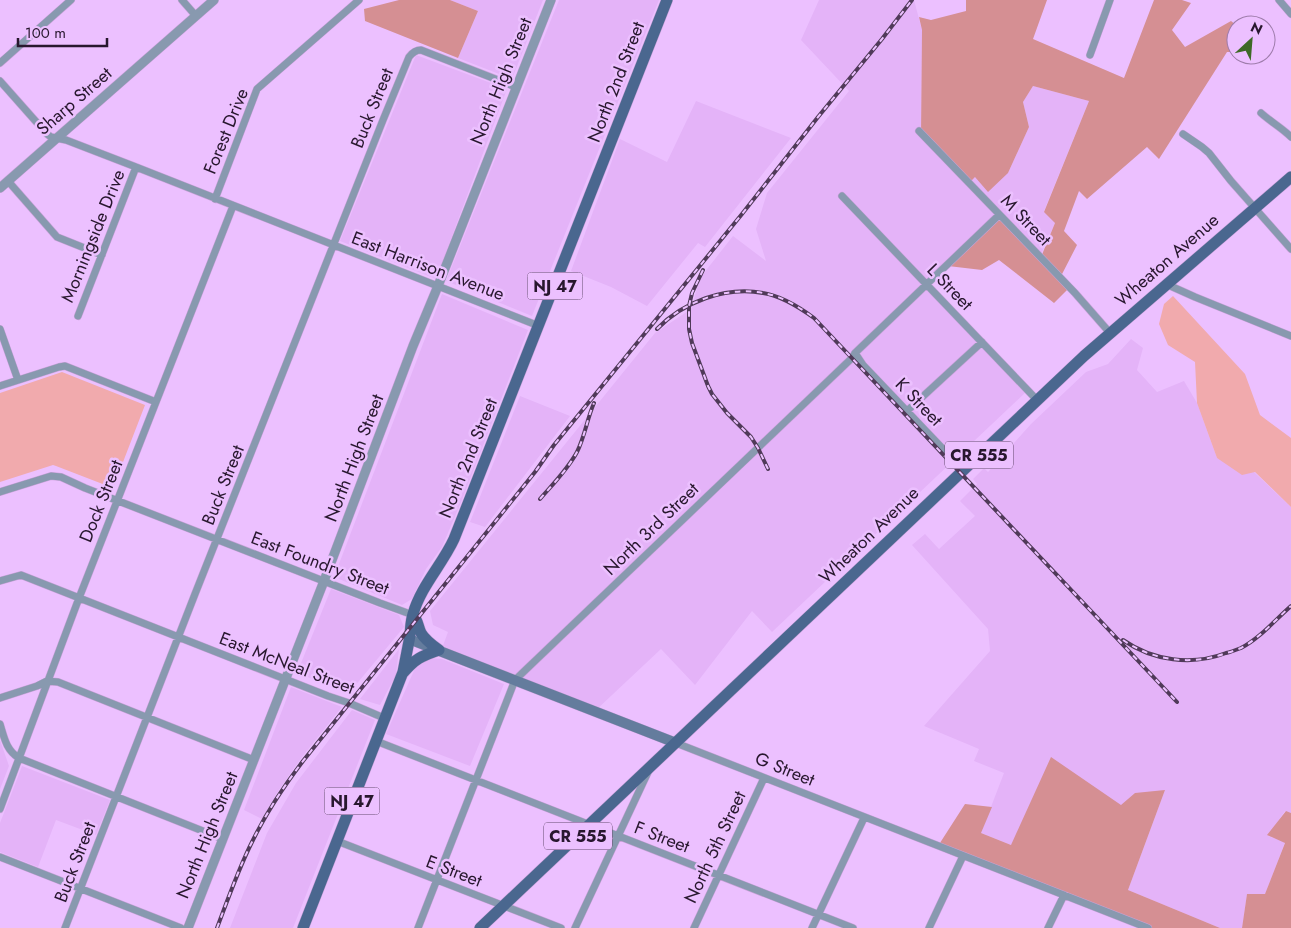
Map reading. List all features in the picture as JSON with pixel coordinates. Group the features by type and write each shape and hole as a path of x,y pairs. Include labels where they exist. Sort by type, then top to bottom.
{"main road":[{"name":"North 2nd Street","path":"303,928 402,674 412,615 426,585 454,539 667,0"},
{"name":"Wheaton Avenue","path":"480,928 1037,400 1110,333 1291,177"},
{"path":"402,674 419,658 438,650 421,634 416,618 412,615"},
{"name":"G Street","path":"409,639 676,743"}],"street":[{"path":"0,62 71,0"},
{"path":"182,0 196,16"},
{"name":"Sharp Street","path":"0,188 214,0"},
{"name":"Forest Drive","path":"215,199 257,89 359,0"},
{"name":"North High Street","path":"188,928 324,581 413,346 551,0"},
{"path":"1090,55 1110,0"},
{"path":"1279,0 1291,14"},
{"name":"Buck Street","path":"65,928 217,539 411,54 421,50 516,88"},
{"path":"0,81 47,134 56,138"},
{"path":"1262,113 1291,137"},
{"name":"M Street","path":"919,130 1075,293 1110,333"},
{"path":"1183,134 1209,153 1291,250"},
{"name":"East Harrison Avenue","path":"56,138 66,140 136,167 539,326"},
{"name":"Morningside Drive","path":"78,316 136,167"},
{"path":"8,180 57,237 102,255"},
{"name":"L Street","path":"842,196 1037,400"},
{"name":"Dock Street","path":"0,808 79,598 233,206"},
{"name":"North 3rd Street","path":"418,928 515,680 999,215"},
{"path":"1166,284 1291,336"},
{"path":"0,329 18,380"},
{"path":"907,411 982,342"},
{"name":"K Street","path":"855,352 863,365 963,470"},
{"path":"0,386 65,366 156,402"},
{"name":"East Foundry Street","path":"0,492 48,476 58,476 412,615"},
{"name":"East McNeal Street","path":"0,581 21,575 384,718"},
{"path":"0,698 48,681 58,682 254,760"},
{"path":"0,724 9,749 19,758 224,839"},
{"name":"F Street","path":"376,741 853,928"},
{"name":"G Street","path":"676,743 1148,928"},
{"path":"575,928 651,767"},
{"name":"North 5th Street","path":"694,928 764,778"},
{"path":"812,928 864,818"},
{"name":"E Street","path":"336,841 561,928"},
{"path":"929,928 963,856"},
{"path":"0,857 181,928"},
{"path":"1048,928 1064,895"}],"shaded area":[{"path":"399,0 450,0 478,11 458,58 365,21 364,9"},
{"path":"450,0 543,0 512,79 458,58 478,11"},
{"path":"559,0 659,0 532,316 446,281"},
{"path":"819,0 914,0 922,30 921,134 969,182 975,177 1008,173 1029,127 1023,102 1033,86 1089,101 1044,211 1055,223 1040,257 1002,217 928,284 1027,391 772,632 752,611 695,685 661,649 595,711 441,651 448,632 433,625 430,611 655,333 691,309 700,278 733,236 766,261 756,229 767,193 849,91 801,40"},
{"path":"966,0 1047,0 1033,39 1124,78 1154,0 1182,0 1191,3 1172,30 1185,47 1226,24 1226,54 1159,159 1147,147 1087,199 1079,191 1064,231 1077,245 1060,278 1069,288 1054,303 999,260 982,270 948,266 1002,217 1041,257 1055,223 1044,212 1089,101 1033,86 1023,102 1029,127 1008,173 988,192 975,177 969,183 921,134 922,30 919,17 931,20 966,11"},
{"path":"416,55 507,89 436,279 340,241"},
{"path":"696,101 791,138 705,247 698,243 647,306 611,287 571,271 620,139 667,162"},
{"path":"442,294 528,330 442,547 426,569 412,599 402,605 334,577"},
{"path":"1173,296 1245,374 1260,415 1291,438 1291,507 1255,472 1242,475 1217,458 1197,403 1195,362 1168,345 1159,324 1164,304"},
{"path":"1131,339 1143,348 1137,370 1157,392 1184,381 1197,403 1217,458 1254,472 1291,507 1291,813 1285,811 1268,836 1285,842 1265,895 1247,894 1242,928 1220,928 1128,890 1165,790 1011,845 981,833 1004,773 974,761 979,749 924,726 990,651 988,629 912,545 925,534 939,549 975,516 960,501 977,484 973,479 984,468 988,472 1031,424 1086,372 1108,364"},
{"path":"62,372 145,405 113,488 53,465 0,482 0,393"},
{"path":"520,396 570,416 485,527 470,522"},
{"path":"331,589 399,615 404,627 349,693 297,673"},
{"path":"399,649 396,675 380,705 360,699"},
{"path":"431,658 442,659 504,684 470,766 386,734 416,666"},
{"path":"291,687 342,707 302,757 262,819 244,810"},
{"path":"352,710 375,720 293,928 230,928 267,833 296,783"},
{"path":"0,740 9,766 0,789"},
{"path":"1051,757 1121,805 1135,793 1165,790 1128,890 1220,928 1147,928 938,846 965,804 992,807 981,833 1011,845"},
{"path":"22,766 110,800 96,835 56,820 38,867 0,852 0,823"},
{"path":"1286,811 1291,813 1291,928 1242,928 1247,894 1265,894 1285,843 1267,835"}],"railway":[{"path":"217,928 257,831 303,761 912,0"},
{"path":"703,270 692,293 689,306 689,329 692,343 712,394 727,413 751,437 768,469"},
{"path":"657,329 667,319 692,304 706,298 734,292 749,291 770,294 790,302 814,318 1177,702"},
{"path":"540,499 565,470 577,452 594,403"},
{"path":"1123,640 1147,653 1160,657 1186,660 1213,657 1248,644 1291,606"}]}
